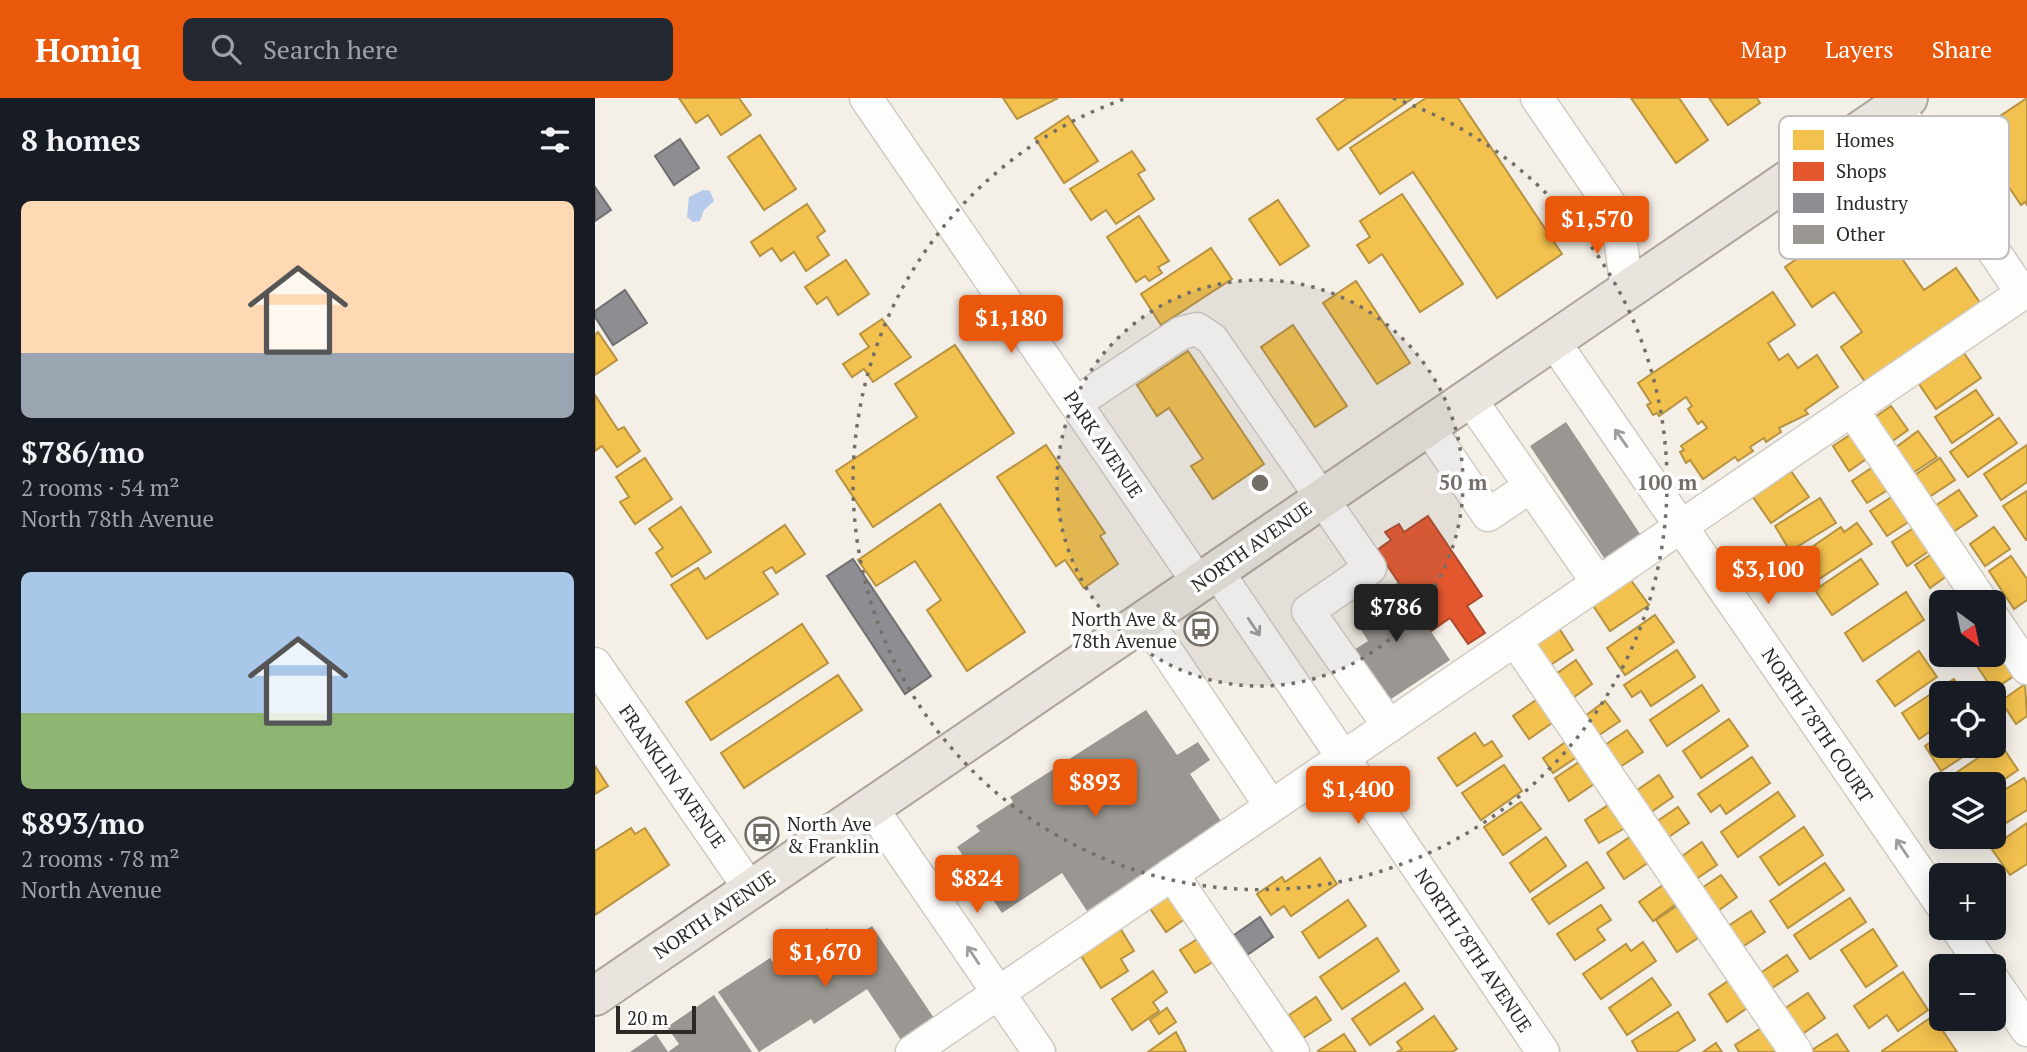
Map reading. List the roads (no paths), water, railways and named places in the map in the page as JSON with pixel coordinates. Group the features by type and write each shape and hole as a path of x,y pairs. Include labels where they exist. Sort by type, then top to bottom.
{"main road":[{"name":"NORTH AVENUE","path":"1881,116 1902,102"},
{"name":"NORTH AVENUE","path":"595,996 1779,185"}],"street":[{"name":"PARK AVENUE","path":"866,98 1076,403 1207,576"},
{"path":"1537,98 1617,215 1627,288"},
{"path":"912,1052 2025,292 2004,259"},
{"path":"1076,403 1181,333 1197,330 1212,339 1370,568 1308,611 1389,726"},
{"name":"NORTH 78TH COURT","path":"1552,339 1929,887"},
{"path":"1468,396 1598,583"},
{"path":"1851,410 1974,590"},
{"path":"1427,425 1488,515 1531,486"},
{"name":"NORTH 78TH AVENUE","path":"1207,576 1343,758 1543,1052"},
{"path":"1145,619 1271,806"},
{"path":"2006,637 2027,668"},
{"path":"1515,640 1796,1052"},
{"name":"FRANKLIN AVENUE","path":"595,664 750,889"},
{"path":"871,807 1039,1052"},
{"path":"1172,874 1293,1052"},
{"path":"2006,999 2027,1030"}],"water":[{"path":"703,190 710,191 714,201 704,210 700,221 693,222 687,217 689,197"}],"place":[{"name":"North Ave & 78th Avenue","path":"1201,629"},
{"name":"North Ave & Franklin","path":"762,834"}]}
